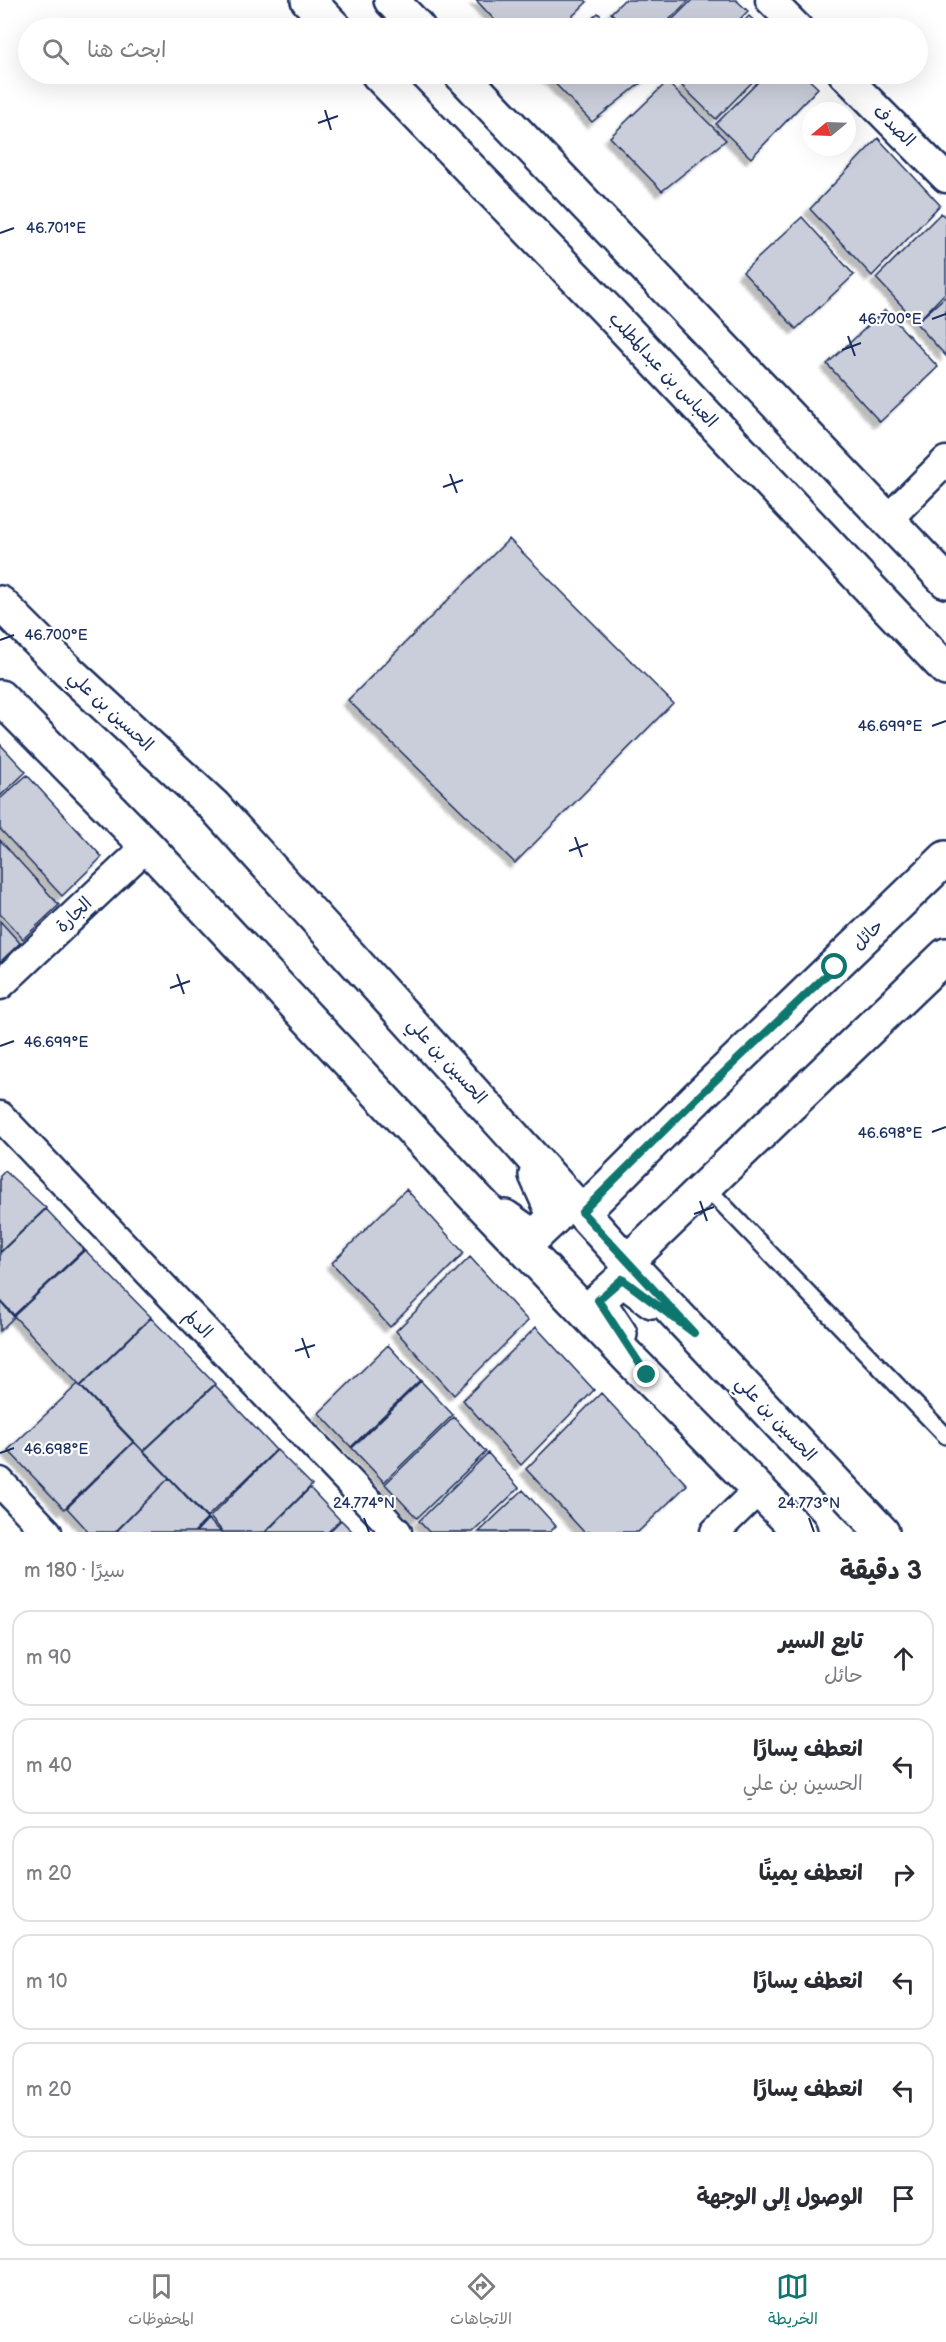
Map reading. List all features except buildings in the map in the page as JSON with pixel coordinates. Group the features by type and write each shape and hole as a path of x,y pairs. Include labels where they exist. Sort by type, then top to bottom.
{"street":[{"path":"308,0 325,18"},
{"path":"391,0 408,18"},
{"path":"770,0 788,18"},
{"name":"العباس بن عبدالمطلب","path":"388,84 606,309 946,669"},
{"path":"471,84 946,581"},
{"name":"الصدف","path":"853,84 946,178"},
{"path":"887,520 946,460"},
{"name":"الحسين بن علي","path":"0,603 69,672 214,806 520,1141 627,1262 882,1532"},
{"path":"0,635 8,628 69,672"},
{"path":"0,677 24,721"},
{"path":"0,697 147,846 474,1196 800,1532"},
{"name":"الجارة","path":"0,985 147,846"},
{"name":"حائل","path":"582,1212 946,858"},
{"path":"627,1262 946,955"},
{"name":"الدلم","path":"0,1116 397,1532"},
{"path":"474,1196 534,1237 555,1216 520,1141"},
{"path":"647,1375 598,1300 622,1279 694,1333"},
{"path":"0,1482 46,1532"},
{"path":"715,1532 759,1490"}],"lane":[{"path":"706,1187 946,1436"}],"route":[{"path":"647,1375 598,1300 622,1279 694,1333 582,1212 698,1097 835,967"}]}
